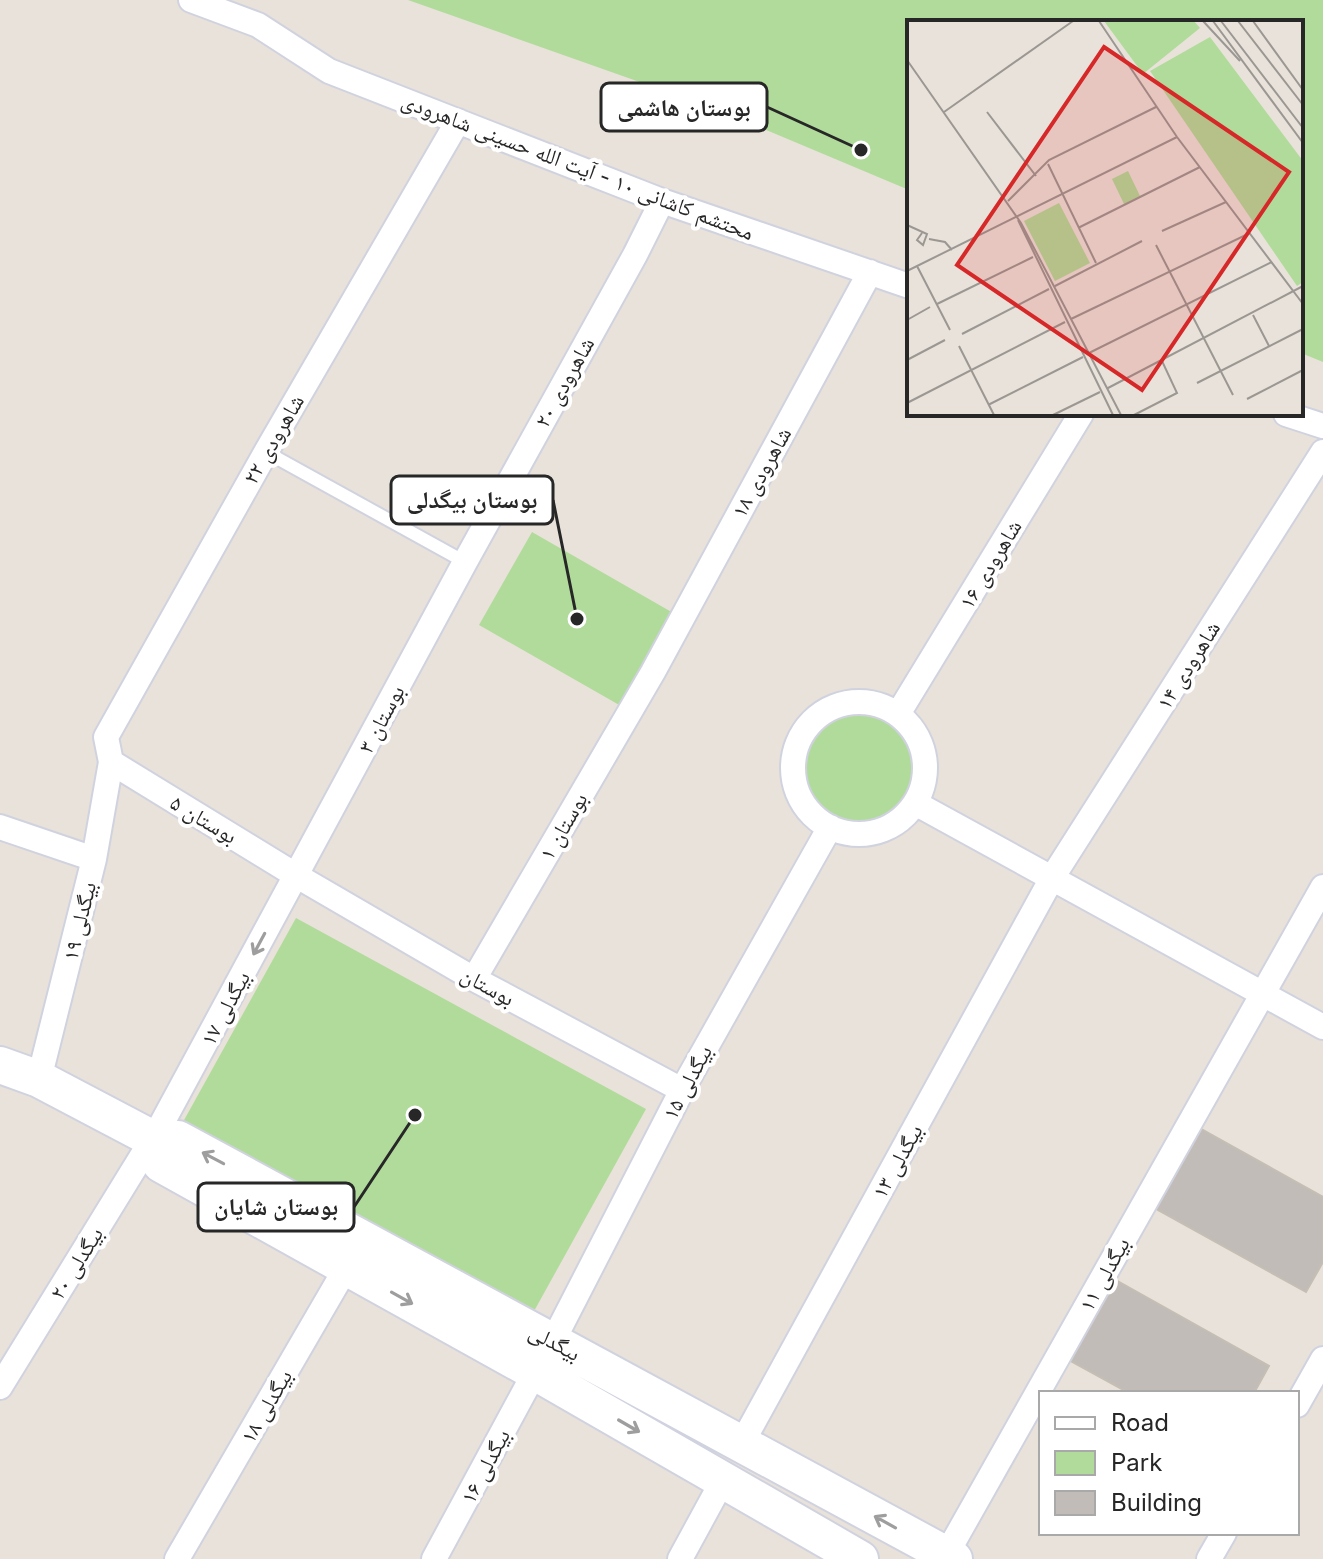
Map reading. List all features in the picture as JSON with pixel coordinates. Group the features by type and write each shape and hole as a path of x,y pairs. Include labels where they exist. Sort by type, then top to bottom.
{"main road":[{"name":"بیگدلی","path":"0,1065 39,1079 153,1139 178,1139 742,1443 948,1558"},
{"name":"بیگدلی","path":"153,1139 161,1164 535,1372 860,1559"},
{"path":"535,1372 553,1341"},
{"path":"723,1480 742,1443"}],"street":[{"name":"محتشم کاشانی ۱۰ - آیت الله حسینی شاهرودی","path":"191,0 258,25 329,71 662,201 907,285"},
{"name":"شاهرودی ۲۲","path":"111,762 106,737 266,452 458,121"},
{"name":"شاهرودی ۲۰","path":"465,562 662,201"},
{"name":"شاهرودی ۱۸","path":"653,672 870,272"},
{"name":"شاهرودی ۱۶","path":"898,714 1080,416"},
{"path":"1292,416 1323,426"},
{"name":"شاهرودی ۱۴","path":"1052,878 1323,452"},
{"name":"بوستان ۳","path":"297,876 465,562"},
{"name":"بوستان ۱","path":"474,979 653,672"},
{"path":"857,702 879,704 898,714 914,730 923,749 925,771 921,793 915,803 893,825 872,833 850,833 830,827 812,815 800,797 793,776 794,754 802,734 816,717 835,706 857,702"},
{"name":"بیگدلی ۱۹","path":"39,1079 94,859 111,762"},
{"name":"بوستان ۵","path":"111,762 297,876"},
{"path":"915,803 1323,1027"},
{"path":"0,827 94,859"},
{"name":"بیگدلی ۱۵","path":"553,1341 682,1090 830,827"},
{"name":"بوستان","path":"297,876 474,979 682,1090"},
{"name":"بیگدلی ۱۷","path":"153,1139 297,876"},
{"name":"بیگدلی ۱۳","path":"742,1443 1052,878"},
{"name":"بیگدلی ۱۱","path":"1041,1391 1323,887"},
{"name":"بیگدلی ۲۰","path":"0,1387 153,1139"},
{"name":"بیگدلی ۱۸","path":"181,1552 346,1268"},
{"path":"1299,1401 1323,1359"},
{"name":"بیگدلی ۱۶","path":"434,1559 535,1372"},
{"name":"بیگدلی ۱۱","path":"948,1558 1039,1395"},
{"path":"680,1559 723,1480"},
{"path":"1209,1559 1223,1535"}],"lane":[{"path":"266,452 465,562"}],"green space":[{"path":"408,0 1323,0 1323,362 1303,354 1303,20 907,20 907,189 716,109"},
{"path":"532,532 675,614 621,706 479,625"},
{"path":"859,712 880,716 898,728 910,746 914,767 910,788 898,806 880,818 859,822 838,818 820,806 808,788 804,767 808,746 820,728 838,716"},
{"path":"296,918 646,1109 533,1313 183,1122"}],"building":[{"path":"1196,1126 1323,1197 1323,1262 1306,1292 1151,1206"},
{"path":"1114,1279 1269,1366 1255,1391 1125,1391 1069,1360"}],"place":[{"name":"بوستان هاشمی","path":"861,150"},
{"name":"بوستان بیگدلی","path":"577,619"},
{"name":"بوستان شایان","path":"415,1115"}]}
